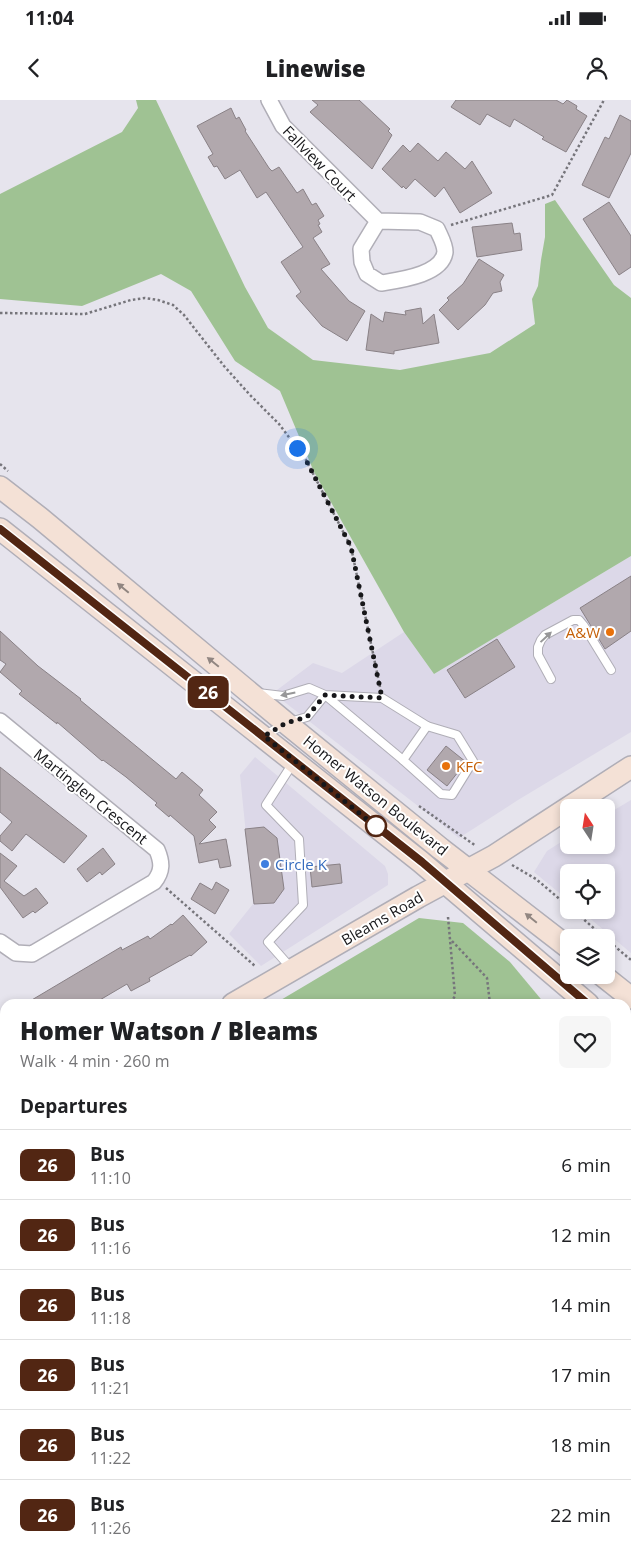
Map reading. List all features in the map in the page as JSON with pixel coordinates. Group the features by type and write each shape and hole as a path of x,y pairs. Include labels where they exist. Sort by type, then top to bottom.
{"main road":[{"name":"Homer Watson Boulevard","path":"0,487 286,723 433,842 560,941"},
{"name":"Homer Watson Boulevard","path":"0,529 422,862 444,883 582,999"},
{"name":"Bleams Road","path":"242,999 494,856 631,767"},
{"path":"613,984 631,998"}],"street":[{"name":"Fallview Court","path":"269,100 283,126 378,221"},
{"path":"378,221 420,222 437,229 445,252 439,263 430,271 408,279 382,283 367,274 362,262 361,249 378,221"},
{"name":"Martinglen Crescent","path":"0,722 157,850 161,868 159,876 154,882 32,954 16,953 0,942"}],"lane":[{"path":"551,678 538,655 538,647 545,635 573,620 579,620 584,626 611,670"},
{"path":"250,692 283,696 310,688 325,695 441,794 452,795 473,761 457,735 427,726 382,698 325,695"},
{"path":"264,736 286,723 307,717 325,695"},
{"path":"403,760 427,726"},
{"path":"292,970 268,942 303,905 299,839 266,805 295,762"}],"path":[{"path":"437,229 552,195 604,100"},
{"path":"0,313 84,314 131,300 145,298 172,305 184,315 224,366 279,424 310,468 351,547 382,698"},
{"path":"417,805 470,842"},
{"path":"521,870 536,879 560,899"},
{"path":"163,885 255,966"},
{"path":"448,917 455,996 453,999"},
{"path":"583,919 595,929"},
{"path":"451,940 487,978 489,999"},
{"path":"615,946 631,960"}],"shaded area":[{"path":"631,556 631,732 459,838 273,693 313,663 342,673 404,632 434,674"},
{"path":"255,757 385,866 388,874 388,885 261,966 229,934 253,904 240,775"},
{"path":"631,800 631,953 615,940 615,929 603,929 591,919 615,919 615,864 560,864 560,894 534,872 547,851 560,843 560,854 615,854 615,810"}],"green space":[{"path":"136,100 156,100 245,287 268,328 313,360 400,370 490,353 535,324 532,299 538,286 545,237 545,204 555,200 614,285 631,298 631,556 434,674 404,632 314,472 280,391 235,361 191,291 161,274 82,306 0,299 0,194 122,132 138,108"},
{"path":"419,918 463,923 510,962 541,999 282,999"}],"building":[{"path":"312,100 359,100 390,129 388,131 392,135 372,169 310,112 318,105"},
{"path":"456,100 556,100 563,104 567,100 577,106 576,109 587,116 566,152 542,139 544,137 514,119 510,127 487,114 480,125 451,107"},
{"path":"231,108 236,119 239,117 245,131 269,168 272,171 279,167 297,193 303,189 312,205 316,203 324,216 318,220 320,224 318,225 322,232 313,238 330,264 321,269 349,301 365,311 347,341 322,326 296,296 301,292 281,262 303,247 266,192 257,198 240,170 225,179 217,166 214,167 208,157 213,154 197,126"},
{"path":"620,115 631,121 631,153 609,198 582,185 605,137 609,139"},
{"path":"418,143 438,161 446,152 465,169 472,161 492,193 460,213 444,187 435,197 415,179 406,189 403,186 402,188 382,169 403,145 410,152"},
{"path":"609,202 631,236 631,267 619,275 583,219"},
{"path":"512,223 514,234 520,233 522,250 477,257 472,227"},
{"path":"479,259 504,275 500,282 502,291 493,293 485,305 458,330 439,310 449,300 447,298 463,284"},
{"path":"421,308 423,324 434,314 439,343 394,351 394,354 366,350 371,314 383,322 385,312 406,315 405,311"},
{"path":"631,576 631,631 605,649 580,608"},
{"path":"0,631 38,666 81,699 176,779 182,772 203,790 199,795 217,812 209,820 216,827 199,844 226,839 231,866 220,868 218,859 199,863 194,836 170,815 169,817 155,805 157,803 126,777 102,761 57,722 57,724 19,694 22,691 0,672 6,664 0,660"},
{"path":"497,639 515,667 465,698 447,670"},
{"name":"KFC","path":"446,746 466,762 447,786 427,770"},
{"path":"0,767 87,836 64,863 26,834 12,851 0,841 0,836 12,822 0,812"},
{"name":"Circle K","path":"264,827 277,838 284,889 274,903 254,904 245,829"},
{"path":"103,848 115,864 102,875 100,872 87,882 77,869"},
{"path":"0,853 17,866 4,881 24,896 36,888 48,903 35,913 33,911 23,918 0,887"},
{"path":"340,864 342,883 312,887 310,867"},
{"path":"216,882 229,890 215,914 191,899 200,883 212,890"},
{"path":"183,915 207,942 191,956 149,978 150,981 131,991 127,984 102,999 33,999 121,947 122,950 148,936 150,939 172,925"}],"bus line":[{"name":"26","path":"0,529 422,862 444,883 582,999"}],"place":[{"name":"A&W","path":"610,632"},
{"name":"KFC","path":"446,766"},
{"name":"Circle K","path":"265,864"}],"route":[{"path":"297,448 306,460 351,547 382,698 325,695 307,717 286,723 264,736 379,829 376,826"}]}
